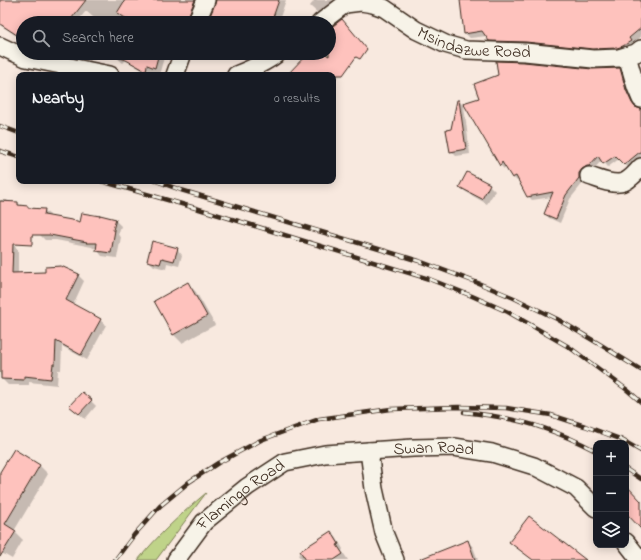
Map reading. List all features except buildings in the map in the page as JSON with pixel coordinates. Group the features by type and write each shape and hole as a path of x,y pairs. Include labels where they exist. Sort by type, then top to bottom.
{"street":[{"path":"199,16 206,0"},
{"name":"Msindazwe Road","path":"329,16 345,4 372,2 384,8 416,30 445,44 466,50 525,52 593,59 619,58 634,53"},
{"path":"0,46 16,53"},
{"path":"634,53 636,87 641,99"},
{"path":"36,60 95,72"},
{"path":"176,72 181,60"},
{"path":"245,72 268,60"},
{"path":"589,176 614,183 624,182 633,176 641,167"},
{"name":"Swan Road","path":"395,560 384,533 374,489 369,450 454,447 492,453 534,466 576,488 593,505"},
{"name":"Flamingo Road","path":"176,560 204,522 247,486 285,462 325,454 369,450"},
{"path":"629,546 640,560"}],"green space":[{"path":"206,493 156,560 138,560 170,525"}],"railway":[{"path":"0,126 16,132"},
{"path":"0,151 16,156"},
{"path":"112,184 429,279 472,296 508,312 569,347 626,389 641,402"},
{"path":"164,184 419,261 478,283 514,298 557,319 641,370"},
{"path":"115,560 134,535 160,506 189,482 218,463 261,440 319,419 391,409 458,407 506,408 551,415 620,439 641,451"},
{"path":"464,412 484,414 523,422 550,430 593,449"},
{"path":"629,471 641,479"}]}
